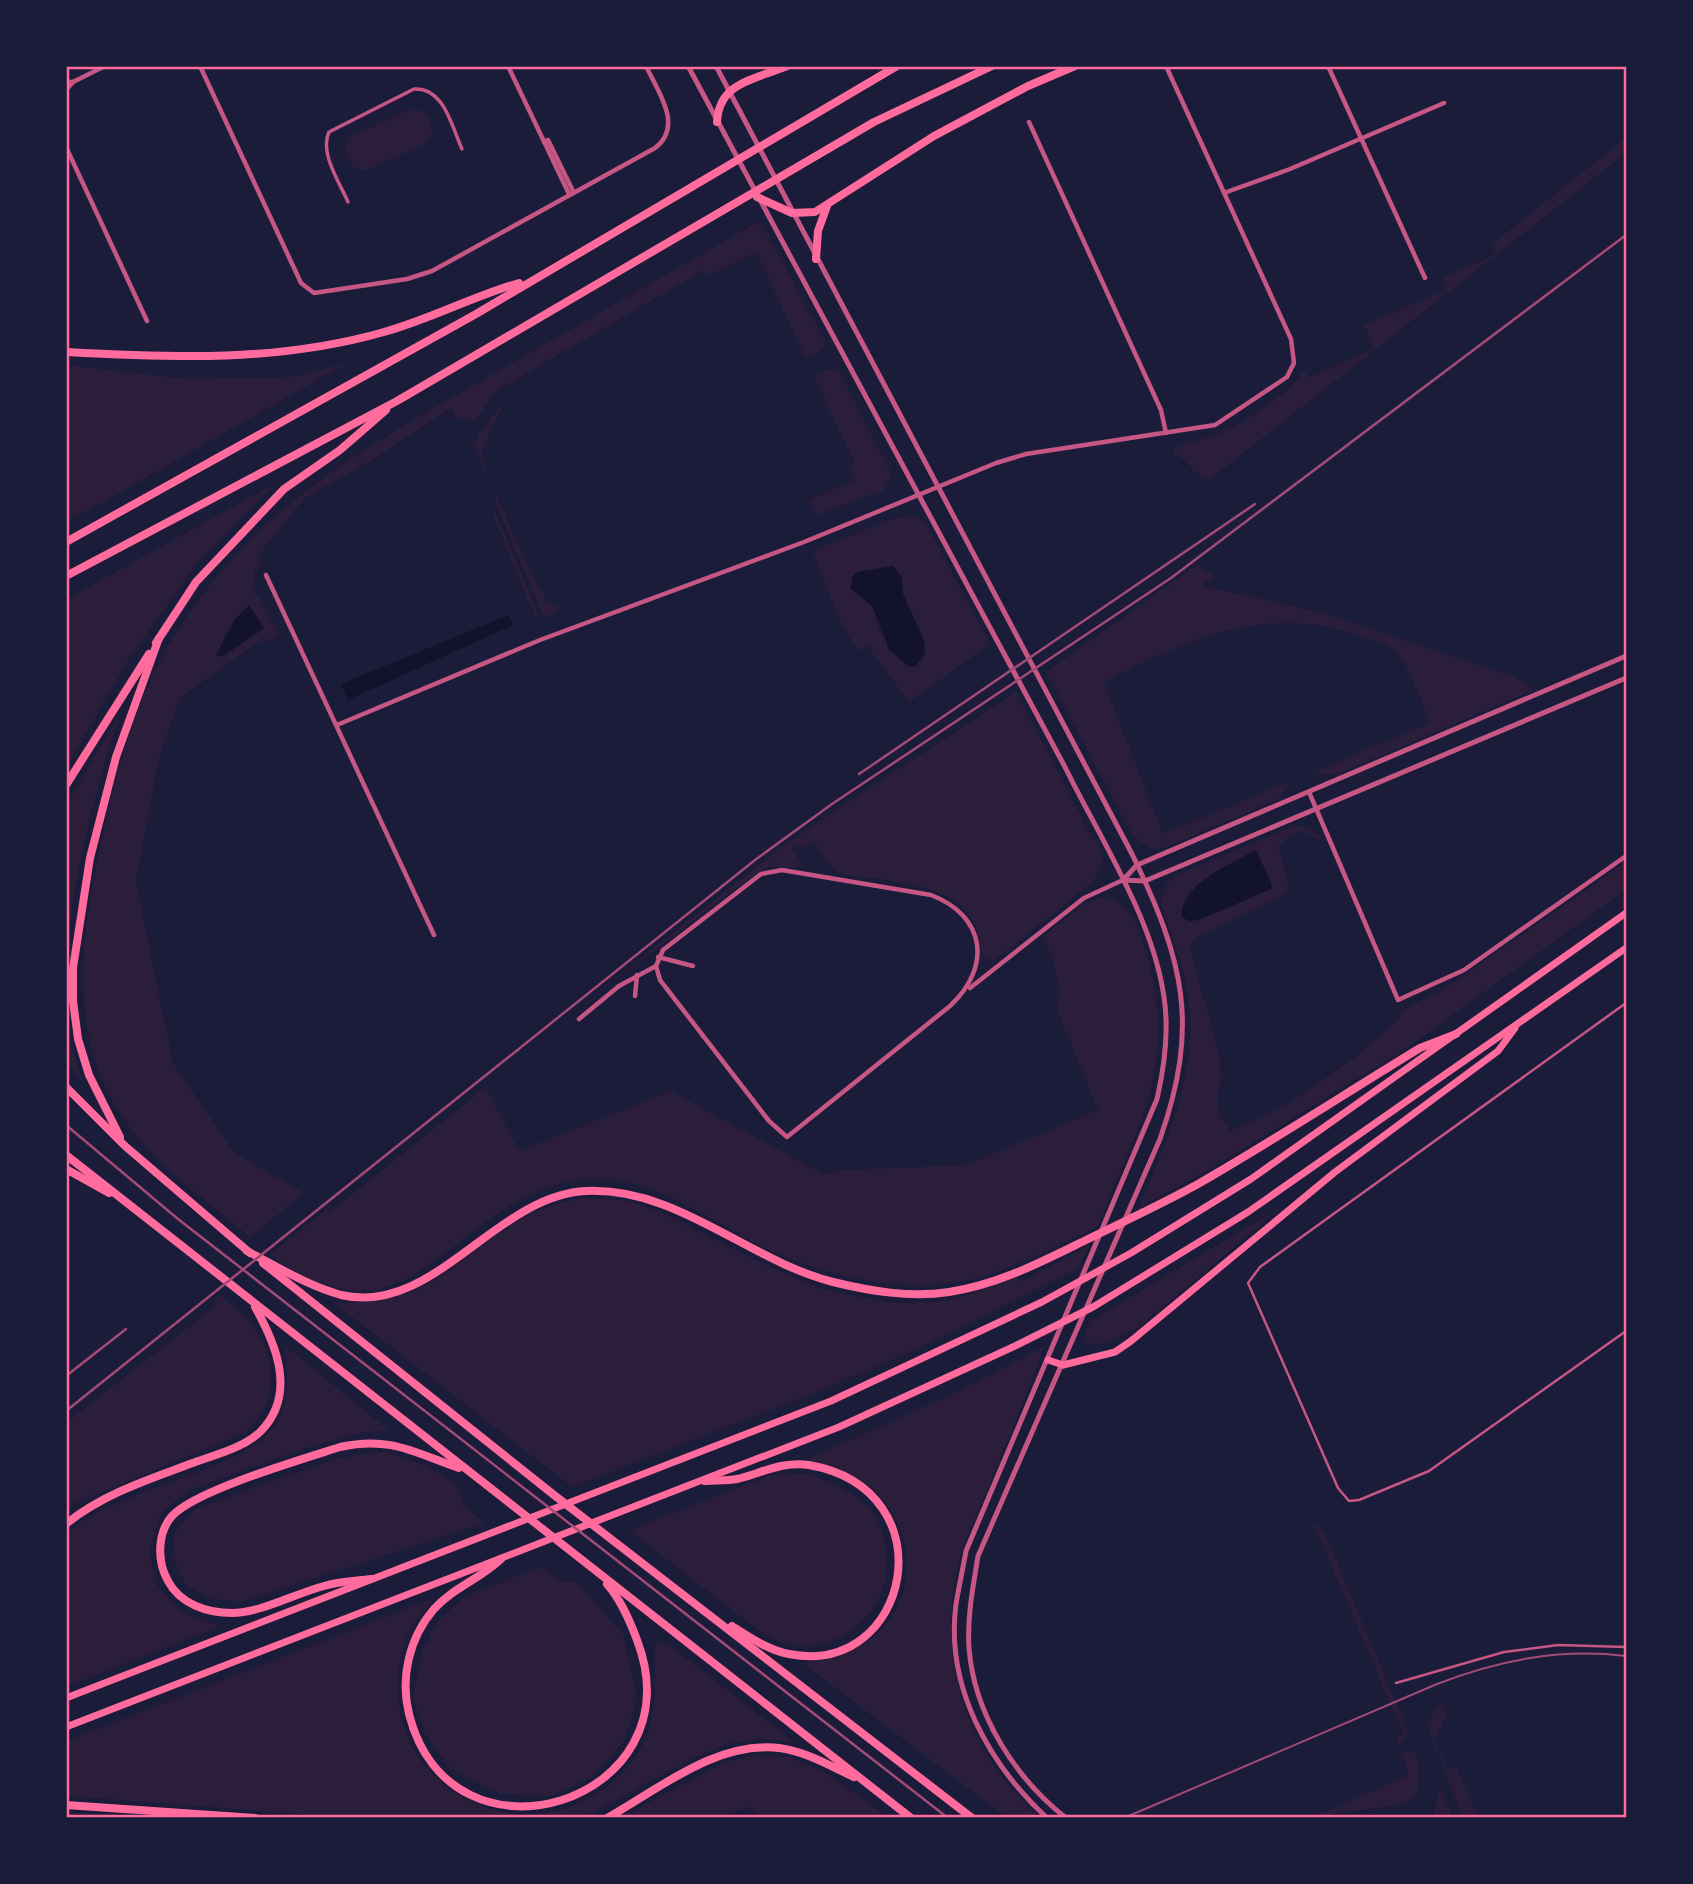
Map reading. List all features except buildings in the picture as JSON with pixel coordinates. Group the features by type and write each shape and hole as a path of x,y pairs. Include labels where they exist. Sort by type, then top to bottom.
{"highway":[{"path":"718,125 718,108 728,90 787,66"},
{"path":"66,542 476,314 897,66"},
{"path":"66,576 397,401 874,122 992,66"},
{"path":"757,197 786,209 815,212 934,136 1028,86 1075,66"},
{"path":"816,259 818,231 827,206"},
{"path":"66,352 221,358 323,347 384,332 433,316 482,293 529,281"},
{"path":"66,785 196,582 284,489 340,450 397,401"},
{"path":"125,1146 89,1075 78,1039 73,1001 74,968 90,858 112,770 159,638"},
{"path":"247,1251 314,1287 345,1296 391,1293 420,1281 453,1261 494,1229 547,1199 585,1191 611,1191 634,1194 692,1216 774,1261 808,1275 864,1290 945,1293 977,1287 1016,1274 1165,1202 1420,1048 1456,1034"},
{"path":"66,1087 125,1146 247,1251 972,1818"},
{"path":"66,1155 464,1470 911,1818"},
{"path":"66,1169 133,1207"},
{"path":"66,1524 118,1493 228,1450 260,1432 277,1401 280,1360 274,1342 254,1304"},
{"path":"372,1578 326,1585 247,1610 212,1612 191,1604 167,1581 160,1548 170,1518 194,1500 340,1447 363,1442 399,1444 464,1470"},
{"path":"678,1590 758,1642 788,1654 804,1656 842,1648 860,1639 886,1612 899,1580 898,1542 890,1521 870,1493 841,1475 806,1465 788,1464 736,1479 705,1481"},
{"path":"501,1559 484,1575 455,1589 433,1611 408,1658 406,1701 421,1747 437,1771 485,1801 521,1807 556,1804 586,1791 607,1777 626,1755 642,1723 648,1697 640,1648 622,1607 596,1572"},
{"path":"607,1818 695,1767 725,1753 755,1747 781,1748 812,1757 869,1784"},
{"path":"66,1805 256,1818"}],"main road":[{"path":"66,1698 892,1375 1042,1302 1131,1253 1251,1179 1626,913"},
{"path":"66,1727 705,1481 923,1391 1093,1307 1248,1212 1626,948"},
{"path":"1048,1360 1063,1365 1115,1352 1335,1172 1498,1051 1520,1022"}],"street":[{"path":"66,90 73,82 105,66"},
{"path":"200,66 304,287 314,293 407,279 443,266 655,148 666,136 668,117 646,66"},
{"path":"508,66 571,193"},
{"path":"688,66 1123,880 1159,974 1166,1019 1157,1099 966,1551 956,1606 958,1661 980,1732 991,1755 1017,1790 1047,1818"},
{"path":"716,66 786,209 816,259 1137,865 1177,969 1184,1026 1177,1091 1063,1365 978,1556 969,1604 969,1649 981,1699 1003,1748 1029,1784 1066,1818"},
{"path":"337,725 540,640 804,542 936,486 1026,454 1208,427 1227,419 1287,377 1294,363 1291,339 1166,66"},
{"path":"1328,66 1425,278"},
{"path":"66,82 73,82"},
{"path":"348,202 326,152 329,132 414,89 424,88 439,98 462,149"},
{"path":"1224,193 1362,139 1444,103"},
{"path":"1029,122 1161,410 1166,432"},
{"path":"66,147 147,321"},
{"path":"266,575 434,935"},
{"path":"967,990 977,967 977,943 968,922 953,903 931,895 782,870 761,874 658,957 656,966 660,980 769,1121 787,1137 1084,898 1123,880 1137,865 1626,656"},
{"path":"1123,880 1144,881 1626,678"},
{"path":"1309,792 1398,1000 1464,970 1626,856"},
{"path":"658,957 693,966"},
{"path":"579,1019 638,974 656,966"},
{"path":"635,996 638,974"},
{"path":"1362,1818 1399,1818"}],"lane":[{"path":"1626,1003 1271,1259 1248,1283 1338,1488 1349,1501 1359,1500 1429,1471 1626,1331"},
{"path":"1396,1683 1504,1652 1558,1645 1626,1647"}],"shaded area":[{"path":"413,108 426,113 433,129 428,142 366,171 353,167 345,151 348,138"},
{"path":"1626,138 1626,153 1210,479 1198,474 1174,454 1174,449 1178,446 1222,432 1262,410 1287,390 1304,370 1309,378 1374,348 1364,325 1446,290 1442,279 1496,254 1492,244"},
{"path":"760,221 826,345 820,352 806,359 756,252 707,276 704,270 496,391 476,420 456,419 451,408 371,461 305,498 258,556 261,563 253,573 256,585 252,590 262,601 279,636 254,645 180,698 159,757 136,882 173,1063 234,1152 304,1193 250,1237 184,1183 148,1149 122,1116 103,1082 91,1047 83,974 91,897 124,750 153,674 199,599 235,556 274,517 316,483 408,423","holes":["245,608 264,628 238,645 223,639"]},
{"path":"347,363 67,521 67,365 187,379 292,377"},
{"path":"829,369 839,371 892,474 884,490 816,515 809,500 855,480 849,467 855,464 814,376"},
{"path":"506,399 482,451 487,479 474,446 478,435"},
{"path":"276,483 199,560 128,660 67,766 67,599"},
{"path":"495,493 538,587 544,590 545,601 563,608 544,618 496,505"},
{"path":"492,503 539,616 537,621 494,518"},
{"path":"915,516 925,522 990,644 909,702 867,645 859,651 841,624 814,555 817,549 892,519","holes":["902,577 902,588 924,640 922,661 881,634 873,607 865,599"]},
{"path":"1198,564 1205,573 1212,572 1214,577 1211,582 1205,580 1204,586 1322,613 1515,677 1534,690 1335,775 1313,772 1430,723 1409,671 1398,653 1375,640 1324,626 1291,623 1259,625 1195,640 1104,683 1163,834 1291,781 1277,800 1163,848 1149,848 1149,845 1140,842 1132,834 1046,672"},
{"path":"893,566 902,577 903,594 925,643 925,654 915,667 908,666 889,650 873,607 851,589 852,577 857,572"},
{"path":"249,605 264,628 222,657 216,655 235,619"},
{"path":"509,615 513,625 348,700 341,684"},
{"path":"1016,692 1094,841 1097,839 1103,860 1093,882 994,961 984,958 968,913 944,895 909,884 841,874 835,871 813,842 802,849 797,843 791,849 805,867 770,867 760,871 578,1008 785,844"},
{"path":"121,712 86,832 67,955 67,803"},
{"path":"1302,826 1315,832 1323,841 1299,831 1288,836 1279,847 1289,889 1279,898 1194,938 1190,947 1220,1059 1221,1080 1217,1098 1220,1116 1230,1131 1290,1103 1354,1058 1400,1018 1401,1011 1449,986 1626,862 1626,890 1402,1051 1217,1165 1139,1208 1172,1124 1187,1068 1190,1039 1185,979 1160,902 1167,883 1175,876 1291,827"},
{"path":"1256,850 1272,885 1271,889 1199,920 1189,921 1182,917 1189,895 1198,885"},
{"path":"1099,898 1116,902 1128,911 1143,942 1154,984 1158,1021 1156,1056 1150,1089 1128,1155 1097,1228 1018,1264 985,1276 945,1284 895,1284 845,1276 774,1252 653,1190 601,1179 573,1181 530,1195 493,1217 428,1266 395,1284 359,1291 318,1282 270,1254 327,1209 330,1212 486,1087 519,1151 671,1091 825,1175 841,1170 966,1165 1098,1110 1057,1010 1060,991 1052,957 1044,941 1045,935 1085,903"},
{"path":"66,1002 69,1038 83,1083 67,1063"},
{"path":"581,1198 626,1200 661,1212 757,1261 821,1289 891,1303 948,1301 1018,1277 1021,1282 1089,1245 1080,1267 925,1345 822,1390 572,1487 333,1302 368,1302 397,1296 421,1287 535,1212"},
{"path":"1283,1206 1139,1327 1103,1344 1083,1343 1089,1322"},
{"path":"220,1295 252,1326 267,1351 270,1393 259,1418 237,1436 75,1503 67,1511 67,1422 217,1305 213,1300"},
{"path":"285,1346 390,1431 363,1432 310,1447 189,1490 161,1513 149,1554 157,1585 182,1613 221,1626 67,1686 67,1533 89,1517 117,1503 213,1466 264,1438 282,1411 287,1384"},
{"path":"1045,1346 964,1545 957,1567 952,1613 952,1646 957,1679 966,1710 979,1740 996,1768 1016,1794 1040,1817 1006,1817 801,1662 831,1658 858,1648 879,1631 895,1610 905,1586 907,1559 901,1532 879,1495 851,1475 808,1459 957,1392"},
{"path":"384,1451 427,1466 458,1486 463,1505 485,1523 241,1602 210,1599 185,1584 172,1557 175,1531 195,1509 335,1459"},
{"path":"809,1474 842,1488 864,1503 880,1524 887,1554 881,1593 872,1610 860,1624 845,1635 827,1642 787,1644 762,1633 629,1530 771,1475"},
{"path":"1313,1523 1324,1531 1408,1732 1405,1740 1399,1744 1396,1738 1404,1735"},
{"path":"541,1567 559,1581 577,1583 623,1634 637,1697 625,1740 591,1778 546,1797 498,1793 450,1769 425,1734 413,1698 423,1649 438,1621 464,1597"},
{"path":"434,1598 407,1636 398,1694 409,1740 434,1776 470,1801 511,1813 555,1811 598,1792 636,1756 649,1730 654,1701 655,1643 668,1644 794,1742 760,1739 727,1744 692,1759 584,1817 351,1818 67,1796 67,1741"},
{"path":"1458,1697 1443,1705 1446,1715 1435,1740 1447,1770 1456,1767 1478,1817 1463,1817 1427,1725 1436,1707"},
{"path":"1414,1751 1419,1780 1416,1792 1405,1804 1313,1817 1408,1775 1402,1754"},
{"path":"755,1755 789,1757 824,1772 888,1817 763,1817 747,1807 722,1817 622,1817 725,1762"},
{"path":"1440,1787 1453,1817 1433,1817"},
{"path":"66,1812 157,1817 67,1817"}],"tram line":[{"path":"1124,1818 1437,1684 1483,1668 1554,1655 1626,1656"}],"railway":[{"path":"66,1411 755,860 832,804 1171,578 1626,235"},
{"path":"859,774 1255,504"},
{"path":"66,1125 178,1219 948,1818"},
{"path":"66,1376 126,1329"}]}
